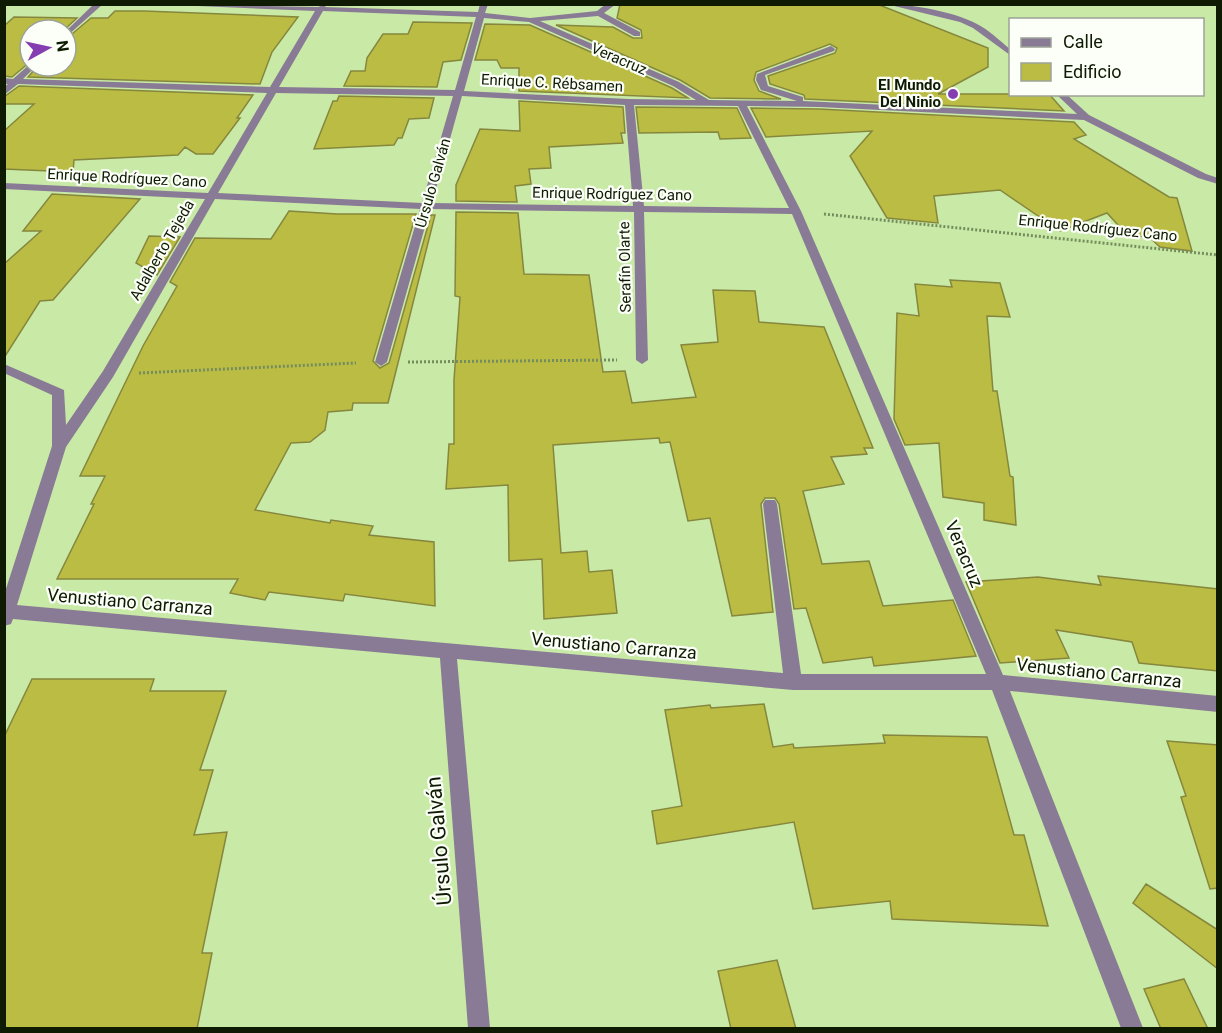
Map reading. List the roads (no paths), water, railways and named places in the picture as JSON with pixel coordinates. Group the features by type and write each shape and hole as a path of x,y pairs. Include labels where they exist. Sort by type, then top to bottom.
{"street":[{"path":"78,24 99,4"},
{"path":"155,4 482,10 530,20 599,13 612,4"},
{"path":"890,4 962,20 976,26 1009,51"},
{"name":"Adalberto Tejeda","path":"59,446 108,374 321,7"},
{"name":"Úrsulo Galván","path":"381,362 482,10"},
{"path":"599,13 638,34"},
{"name":"Veracruz","path":"530,20 676,84 706,103"},
{"path":"819,104 764,88 760,80 761,74 831,49"},
{"path":"4,92 19,78"},
{"name":"Enrique C. Rébsamen","path":"4,81 272,90 459,93 629,102 819,104 1086,117"},
{"path":"1062,96 1086,117 1202,176 1218,181"},
{"name":"Serafín Olarte","path":"629,102 639,210 642,360"},
{"name":"Veracruz","path":"741,103 796,211 998,682 1132,1029"},
{"name":"Enrique Rodríguez Cano","path":"4,186 426,206 796,211"},
{"path":"4,368 59,393 59,446 5,614"},
{"path":"770,504 793,682"},
{"name":"Venustiano Carranza","path":"5,614 793,682 998,682 1218,704"},
{"name":"Úrsulo Galván","path":"448,651 478,1029"}],"place":[{"name":"El Mundo Del Ninio","path":"953,94"}]}
